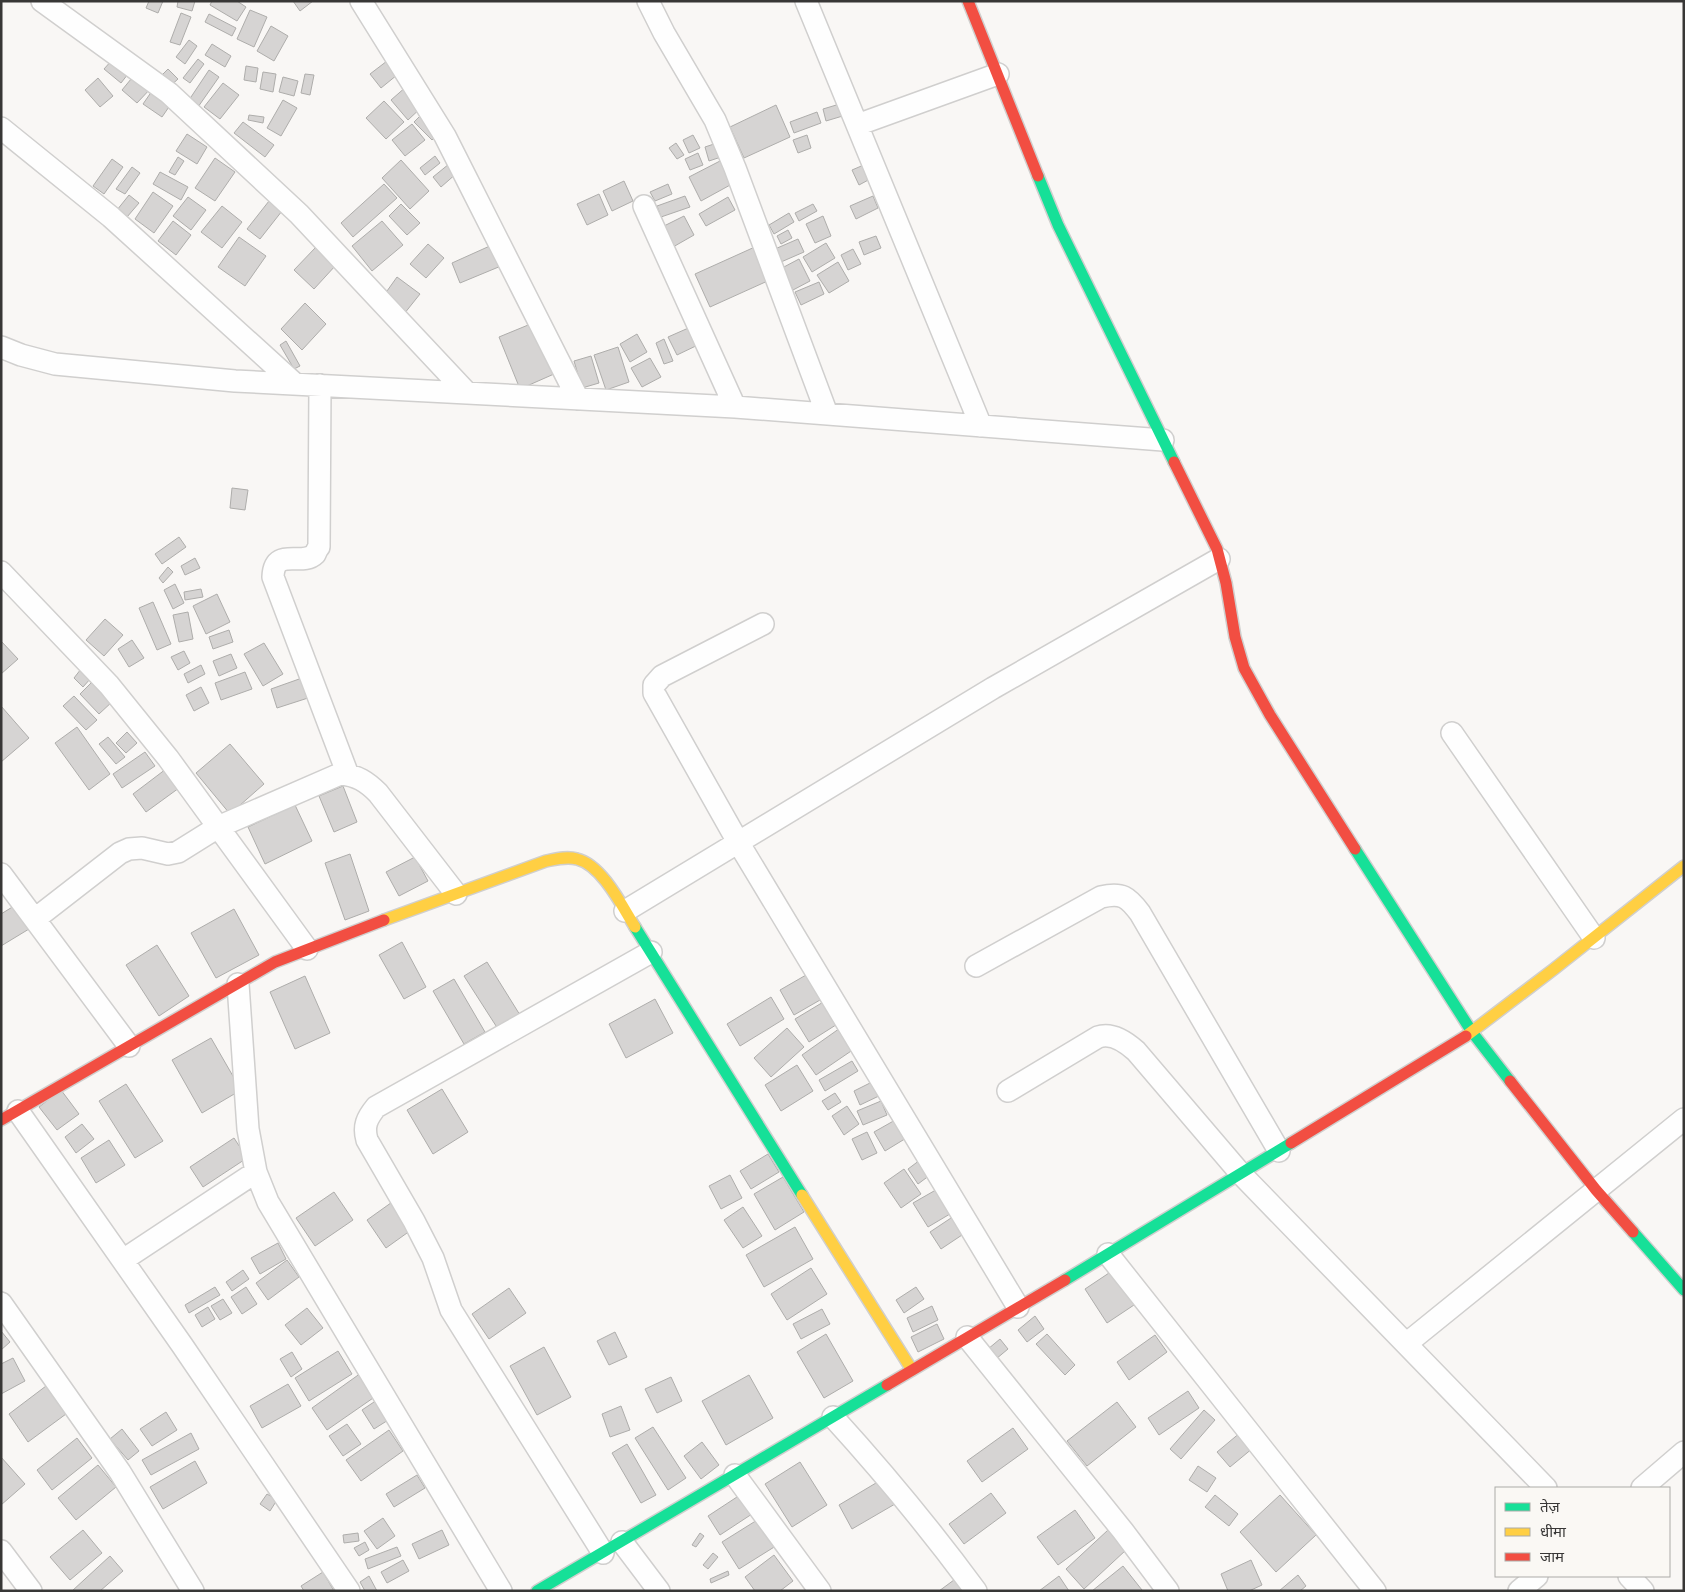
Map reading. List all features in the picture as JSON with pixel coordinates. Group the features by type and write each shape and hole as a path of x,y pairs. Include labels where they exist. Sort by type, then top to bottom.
{"street":[{"path":"42,1 168,93 299,214 467,393"},
{"path":"361,1 445,136 578,399"},
{"path":"648,1 664,33 715,120 735,168 827,414"},
{"path":"806,1 981,426"},
{"path":"968,1 1058,225 1216,549 1226,583 1235,637 1244,668 1270,715 1472,1032 1596,1190 1684,1290"},
{"path":"857,125 998,74"},
{"path":"1,128 111,217 295,384"},
{"path":"644,206 735,407"},
{"path":"1,346 21,355 55,364 235,380 735,407 1163,440"},
{"path":"320,385 319,547 315,554 309,557 279,561 275,565 273,577 348,775"},
{"path":"625,911 994,688 1219,559"},
{"path":"1,572 109,685 168,758 307,949"},
{"path":"763,624 662,676 656,681 653,690 738,842 1018,1307"},
{"path":"1452,733 1594,938"},
{"path":"35,919 120,853 129,849 142,848 168,854 178,852 218,827 340,774 367,782 378,793 456,894"},
{"path":"349,1591 123,1260 10,1115 275,962 307,949 546,861 566,856 592,866 609,886 625,911 912,1370"},
{"path":"537,1591 1108,1254 1472,1032 1684,866"},
{"path":"1,874 129,1046"},
{"path":"976,966 1101,897 1112,894 1130,900 1140,913 1279,1151"},
{"path":"603,1553 451,1310 433,1258 367,1140 364,1129 368,1116 376,1107 651,952"},
{"path":"238,984 248,1129 256,1172 268,1202 501,1591"},
{"path":"1008,1091 1098,1037 1104,1035 1127,1043 1136,1051 1241,1174 1545,1487"},
{"path":"1406,1344 1684,1119"},
{"path":"123,1260 256,1172"},
{"path":"1108,1254 1375,1591"},
{"path":"1,1303 120,1472 193,1591"},
{"path":"967,1337 1123,1531 1168,1591"},
{"path":"833,1417 925,1522 976,1591"},
{"path":"1643,1487 1684,1452"},
{"path":"735,1475 820,1591"},
{"path":"622,1542 659,1591"},
{"path":"1,1551 31,1591"},
{"path":"1519,1591 1536,1577"},
{"path":"1630,1577 1643,1591"}],"building":[{"path":"149,1 163,1 158,13 146,8"},
{"path":"178,1 195,1 192,11 177,7"},
{"path":"212,1 237,1 246,7 237,21 210,5"},
{"path":"293,1 313,1 300,11"},
{"path":"250,10 267,17 254,47 237,39"},
{"path":"181,13 191,17 180,45 170,42"},
{"path":"209,14 236,28 232,36 205,22"},
{"path":"271,26 288,36 274,61 257,51"},
{"path":"189,40 197,46 185,64 176,57"},
{"path":"212,44 231,56 225,67 205,55"},
{"path":"198,59 204,64 190,83 183,78"},
{"path":"112,60 128,74 121,83 104,69"},
{"path":"387,61 397,75 381,88 370,74"},
{"path":"246,66 258,68 256,82 244,80"},
{"path":"168,69 178,79 168,88 159,78"},
{"path":"209,70 219,77 198,107 189,100"},
{"path":"263,72 276,74 273,92 260,89"},
{"path":"136,73 152,87 137,103 122,90"},
{"path":"305,74 314,75 310,95 301,93"},
{"path":"283,77 298,81 294,96 279,92"},
{"path":"98,78 113,96 100,107 85,90"},
{"path":"223,83 239,95 220,119 204,107"},
{"path":"407,86 424,105 408,120 391,100"},
{"path":"152,91 171,104 162,117 143,104"},
{"path":"283,100 297,108 281,136 267,128"},
{"path":"384,101 404,122 386,139 366,118"},
{"path":"843,103 846,115 826,121 823,109"},
{"path":"776,105 790,137 744,158 730,127"},
{"path":"817,112 821,123 794,133 790,122"},
{"path":"423,113 441,131 432,140 414,122"},
{"path":"249,115 264,117 263,123 248,120"},
{"path":"243,122 274,145 265,157 234,133"},
{"path":"412,124 425,140 405,156 392,140"},
{"path":"187,134 207,147 197,164 176,151"},
{"path":"693,135 700,148 689,153 683,140"},
{"path":"807,135 811,148 798,153 793,140"},
{"path":"720,142 724,156 709,161 705,147"},
{"path":"676,143 684,155 677,159 669,148"},
{"path":"698,153 703,165 690,170 685,159"},
{"path":"435,156 440,163 425,175 420,168"},
{"path":"178,157 184,161 175,175 169,172"},
{"path":"215,158 235,172 215,201 195,188"},
{"path":"112,159 123,167 104,194 93,186"},
{"path":"401,160 429,191 410,209 382,178"},
{"path":"720,161 732,184 701,201 689,177"},
{"path":"449,164 457,173 441,187 433,177"},
{"path":"866,164 872,178 859,185 852,170"},
{"path":"132,167 140,173 125,194 116,189"},
{"path":"160,172 188,187 181,200 153,184"},
{"path":"624,181 633,201 612,211 603,191"},
{"path":"384,184 397,198 353,237 341,223"},
{"path":"668,184 672,194 655,201 650,192"},
{"path":"153,192 173,206 154,233 135,219"},
{"path":"599,194 608,215 587,225 577,204"},
{"path":"129,195 139,203 127,217 117,210"},
{"path":"685,196 690,207 661,217 657,206"},
{"path":"873,196 878,208 856,219 850,206"},
{"path":"188,197 206,210 191,230 173,216"},
{"path":"728,197 735,210 706,226 699,214"},
{"path":"269,201 282,211 260,239 247,229"},
{"path":"401,204 420,223 407,235 389,216"},
{"path":"813,204 817,211 799,221 795,213"},
{"path":"222,206 242,222 222,248 201,232"},
{"path":"789,213 794,222 774,234 769,225"},
{"path":"684,216 694,235 673,247 662,227"},
{"path":"823,216 831,236 815,243 806,224"},
{"path":"173,221 191,235 176,255 158,241"},
{"path":"382,221 403,245 372,271 352,246"},
{"path":"788,230 792,238 781,244 777,236"},
{"path":"876,236 881,248 864,255 859,242"},
{"path":"239,237 266,256 245,286 218,267"},
{"path":"798,239 804,252 781,262 775,249"},
{"path":"826,243 835,258 812,272 803,257"},
{"path":"428,244 444,258 426,278 410,264"},
{"path":"492,245 501,266 460,283 452,263"},
{"path":"757,246 772,279 710,307 695,274"},
{"path":"316,247 336,265 314,289 294,270"},
{"path":"853,249 861,264 848,270 841,255"},
{"path":"799,259 810,281 793,290 782,268"},
{"path":"838,262 849,281 829,293 817,275"},
{"path":"397,277 420,294 404,314 382,298"},
{"path":"819,282 824,294 801,305 795,292"},
{"path":"305,303 326,324 302,350 281,329"},
{"path":"533,323 554,374 520,389 499,337"},
{"path":"693,326 702,343 677,355 668,337"},
{"path":"637,334 647,352 630,362 620,344"},
{"path":"664,339 673,361 664,364 656,343"},
{"path":"286,341 300,366 294,369 280,345"},
{"path":"618,347 629,382 606,390 594,355"},
{"path":"591,356 599,383 582,388 574,361"},
{"path":"650,358 661,377 642,387 631,368"},
{"path":"232,488 248,490 245,510 230,508"},
{"path":"179,537 186,547 162,564 155,554"},
{"path":"195,558 200,568 185,575 181,566"},
{"path":"168,567 173,572 163,583 159,578"},
{"path":"175,584 184,603 173,609 164,590"},
{"path":"201,589 203,597 185,600 184,592"},
{"path":"217,594 230,622 206,634 193,606"},
{"path":"153,602 171,644 157,650 139,608"},
{"path":"188,612 193,639 179,642 173,615"},
{"path":"105,619 123,635 104,656 86,640"},
{"path":"229,630 233,642 213,649 209,637"},
{"path":"132,640 144,658 129,667 118,649"},
{"path":"1,641 18,659 1,674"},
{"path":"264,643 283,674 263,686 244,654"},
{"path":"184,651 190,663 178,670 171,657"},
{"path":"231,654 237,668 219,676 213,661"},
{"path":"201,665 205,674 188,683 184,674"},
{"path":"81,669 91,678 83,687 74,678"},
{"path":"245,672 252,689 221,700 215,683"},
{"path":"302,678 308,698 277,708 271,689"},
{"path":"93,681 113,701 99,714 80,694"},
{"path":"201,687 209,703 194,711 186,695"},
{"path":"74,696 97,720 86,730 63,706"},
{"path":"1,706 29,738 1,762"},
{"path":"77,727 110,774 89,790 55,743"},
{"path":"127,732 137,743 126,753 116,743"},
{"path":"108,737 125,757 116,764 99,744"},
{"path":"230,744 264,784 230,814 196,773"},
{"path":"145,752 155,766 122,788 113,774"},
{"path":"166,769 179,788 146,812 133,794"},
{"path":"343,786 357,822 334,832 319,796"},
{"path":"295,805 312,841 265,864 248,827"},
{"path":"350,854 369,911 345,920 325,863"},
{"path":"415,857 428,881 399,896 386,872"},
{"path":"14,906 29,929 1,946 1,914"},
{"path":"234,909 259,955 216,978 191,933"},
{"path":"402,942 426,987 404,999 379,955"},
{"path":"157,945 189,996 159,1016 126,965"},
{"path":"487,962 520,1015 498,1029 464,976"},
{"path":"813,971 827,996 794,1015 780,990"},
{"path":"305,976 330,1033 295,1049 270,992"},
{"path":"454,979 485,1032 464,1044 433,991"},
{"path":"771,997 784,1019 740,1046 727,1024"},
{"path":"655,999 673,1033 626,1058 609,1024"},
{"path":"825,1001 839,1023 809,1042 795,1019"},
{"path":"843,1026 857,1047 816,1075 802,1055"},
{"path":"787,1028 804,1047 771,1077 754,1058"},
{"path":"211,1038 241,1090 202,1113 172,1060"},
{"path":"852,1061 858,1071 825,1091 819,1080"},
{"path":"797,1065 813,1091 781,1111 765,1085"},
{"path":"874,1081 881,1095 860,1105 854,1091"},
{"path":"126,1084 163,1141 135,1158 99,1101"},
{"path":"442,1089 468,1132 433,1154 407,1110"},
{"path":"61,1090 79,1114 57,1130 39,1107"},
{"path":"835,1093 841,1102 828,1110 822,1101"},
{"path":"881,1101 887,1115 863,1125 857,1111"},
{"path":"847,1106 859,1124 844,1135 832,1116"},
{"path":"897,1119 908,1137 885,1151 874,1132"},
{"path":"82,1124 94,1139 76,1153 65,1137"},
{"path":"867,1132 877,1153 862,1160 852,1139"},
{"path":"234,1138 247,1158 203,1187 190,1167"},
{"path":"109,1140 125,1165 96,1183 81,1158"},
{"path":"768,1154 779,1172 751,1189 740,1171"},
{"path":"924,1157 934,1172 918,1184 908,1169"},
{"path":"904,1169 921,1194 901,1208 884,1183"},
{"path":"730,1175 742,1198 721,1209 709,1186"},
{"path":"783,1177 804,1212 775,1230 754,1194"},
{"path":"941,1187 955,1211 928,1227 913,1203"},
{"path":"334,1192 353,1220 315,1246 296,1218"},
{"path":"395,1200 414,1228 386,1248 367,1220"},
{"path":"743,1207 762,1236 743,1248 724,1220"},
{"path":"957,1214 968,1231 941,1249 930,1232"},
{"path":"795,1227 813,1259 764,1287 746,1255"},
{"path":"278,1243 286,1259 260,1274 251,1258"},
{"path":"287,1260 299,1277 268,1300 256,1283"},
{"path":"811,1268 827,1294 787,1320 771,1294"},
{"path":"1115,1269 1137,1303 1107,1323 1085,1289"},
{"path":"243,1270 249,1279 232,1291 226,1282"},
{"path":"215,1287 220,1295 189,1313 185,1305"},
{"path":"246,1287 257,1304 242,1314 231,1297"},
{"path":"916,1287 924,1299 904,1313 896,1300"},
{"path":"509,1288 526,1313 489,1339 472,1314"},
{"path":"223,1299 232,1313 220,1320 211,1306"},
{"path":"932,1306 938,1320 913,1332 907,1318"},
{"path":"208,1307 215,1319 202,1327 195,1315"},
{"path":"307,1308 323,1328 301,1345 285,1325"},
{"path":"822,1309 830,1324 801,1339 793,1324"},
{"path":"1035,1316 1044,1329 1027,1342 1018,1330"},
{"path":"937,1324 944,1339 918,1352 911,1337"},
{"path":"1,1331 10,1342 1,1350"},
{"path":"615,1332 627,1357 609,1365 597,1341"},
{"path":"826,1334 853,1381 824,1398 797,1352"},
{"path":"1047,1334 1075,1365 1065,1375 1036,1344"},
{"path":"1155,1335 1167,1352 1129,1380 1117,1362"},
{"path":"1000,1339 1008,1349 996,1359 988,1349"},
{"path":"544,1347 571,1397 537,1415 510,1366"},
{"path":"338,1351 352,1374 309,1401 295,1378"},
{"path":"292,1352 302,1369 291,1377 280,1359"},
{"path":"13,1358 25,1381 1,1394 1,1364"},
{"path":"361,1373 376,1396 327,1430 312,1408"},
{"path":"749,1375 773,1418 726,1445 702,1401"},
{"path":"671,1377 682,1401 657,1413 645,1389"},
{"path":"288,1384 301,1406 262,1428 250,1406"},
{"path":"46,1386 66,1414 28,1442 9,1414"},
{"path":"1188,1391 1199,1408 1159,1435 1148,1418"},
{"path":"380,1398 393,1417 374,1429 362,1410"},
{"path":"1117,1402 1136,1427 1087,1466 1067,1441"},
{"path":"621,1406 630,1430 610,1437 602,1414"},
{"path":"1204,1410 1215,1420 1181,1459 1170,1449"},
{"path":"166,1412 177,1430 152,1446 140,1429"},
{"path":"347,1424 361,1444 343,1456 329,1436"},
{"path":"653,1427 686,1478 668,1490 635,1438"},
{"path":"1013,1428 1028,1449 982,1482 967,1461"},
{"path":"122,1429 139,1451 128,1460 110,1439"},
{"path":"389,1430 403,1451 361,1481 346,1460"},
{"path":"1241,1432 1253,1448 1230,1467 1217,1452"},
{"path":"191,1433 199,1449 151,1475 142,1460"},
{"path":"77,1438 92,1458 52,1490 37,1470"},
{"path":"702,1442 719,1465 701,1479 684,1456"},
{"path":"627,1444 656,1495 641,1503 612,1453"},
{"path":"1,1457 25,1484 1,1505"},
{"path":"195,1461 207,1483 163,1509 150,1487"},
{"path":"800,1462 827,1505 792,1527 765,1484"},
{"path":"98,1465 116,1487 76,1520 58,1498"},
{"path":"1198,1466 1216,1478 1207,1492 1189,1480"},
{"path":"417,1475 425,1488 394,1507 386,1494"},
{"path":"881,1480 895,1504 852,1529 839,1505"},
{"path":"991,1493 1006,1513 964,1544 949,1524"},
{"path":"267,1494 277,1500 270,1511 260,1504"},
{"path":"740,1495 752,1514 720,1535 708,1516"},
{"path":"1215,1495 1238,1514 1229,1526 1205,1507"},
{"path":"1280,1495 1316,1535 1276,1572 1240,1532"},
{"path":"1075,1510 1095,1538 1058,1565 1037,1537"},
{"path":"762,1517 779,1544 739,1569 722,1542"},
{"path":"383,1518 395,1536 377,1549 364,1531"},
{"path":"83,1530 102,1553 70,1580 50,1557"},
{"path":"442,1530 449,1545 419,1559 412,1544"},
{"path":"1108,1530 1126,1550 1084,1589 1066,1569"},
{"path":"358,1533 359,1541 344,1543 343,1535"},
{"path":"700,1533 704,1536 696,1547 692,1545"},
{"path":"365,1542 369,1550 359,1556 354,1548"},
{"path":"397,1547 401,1556 368,1569 365,1559"},
{"path":"713,1553 718,1557 708,1569 703,1565"},
{"path":"774,1555 793,1581 780,1591 755,1591 745,1577"},
{"path":"110,1556 123,1571 100,1591 72,1591"},
{"path":"403,1560 409,1571 387,1583 381,1572"},
{"path":"1251,1560 1262,1585 1249,1591 1228,1591 1221,1574"},
{"path":"1123,1566 1141,1591 1092,1591"},
{"path":"728,1571 729,1575 711,1583 710,1579"},
{"path":"323,1572 334,1591 304,1591 301,1586"},
{"path":"1298,1575 1306,1586 1300,1591 1279,1591"},
{"path":"369,1576 377,1591 365,1591 360,1582"},
{"path":"1059,1576 1069,1591 1039,1591"},
{"path":"958,1577 967,1591 939,1591"}],"traffic: fast":[{"path":"1038,176 1058,225 1174,462"},
{"path":"1355,849 1472,1032 1510,1081"},
{"path":"635,927 802,1195"},
{"path":"1065,1280 1291,1143"},
{"path":"1633,1232 1684,1290"},
{"path":"537,1591 887,1385"}],"traffic: slow":[{"path":"384,920 546,861 569,858 577,859 595,869 618,898 635,927"},
{"path":"1466,1036 1684,866"},
{"path":"802,1195 912,1370"}],"traffic: jam":[{"path":"968,1 1038,176"},
{"path":"1174,462 1217,549 1226,583 1235,637 1244,668 1270,715 1355,849"},
{"path":"1,1120 275,962 384,920"},
{"path":"1291,1143 1466,1036"},
{"path":"1510,1081 1596,1190 1633,1232"},
{"path":"887,1385 1065,1280"}]}
